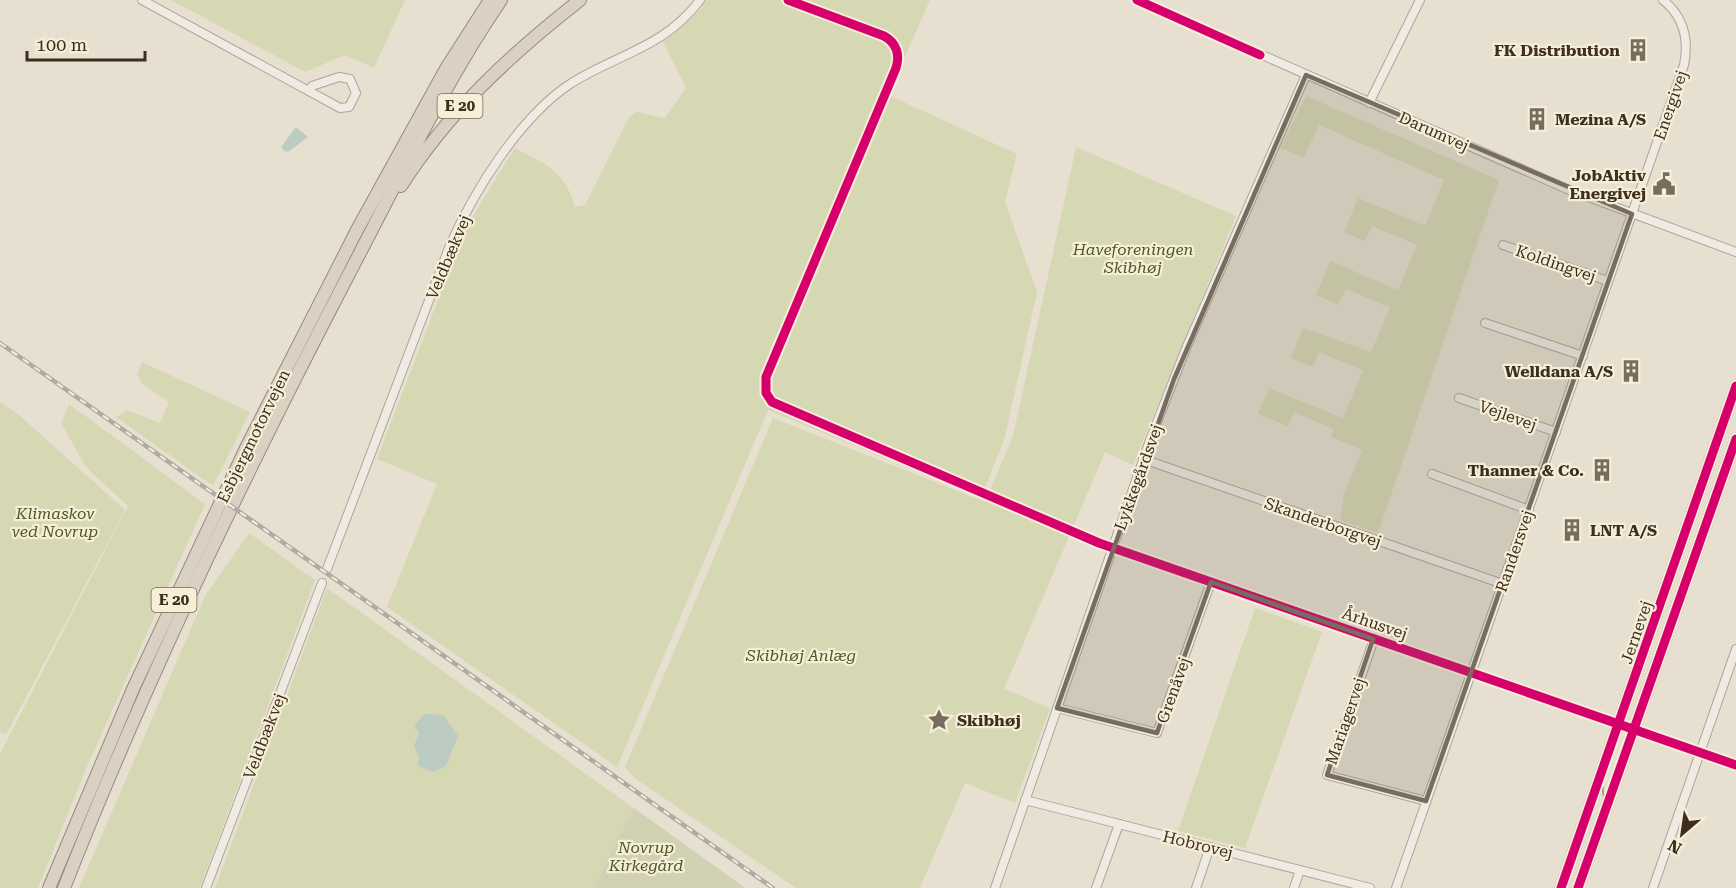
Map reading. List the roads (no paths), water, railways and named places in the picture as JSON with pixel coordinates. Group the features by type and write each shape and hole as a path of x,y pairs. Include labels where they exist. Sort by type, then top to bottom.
{"highway":[{"path":"447,67 482,0"},
{"name":"Esbjergmotorvejen","path":"49,888 143,667 246,448 352,239 447,67 490,0"},
{"name":"Esbjergmotorvejen","path":"63,888 170,638 267,435 402,168 457,70 501,0"},
{"name":"E 20","path":"368,238 414,165 464,102 512,55 580,0"}],"main road":[{"name":"Jernevej","path":"1627,727 1641,662 1736,386"},
{"name":"Jernevej","path":"1561,888 1627,727 1736,439"},
{"path":"1578,888 1610,799 1608,781 1627,727"}],"street":[{"path":"142,0 309,92 344,109 351,105 356,93 350,79 339,77 312,86 309,92"},
{"name":"Veldbækvej","path":"327,569 450,245 467,212 497,165 540,106 572,83 650,45 687,16 700,0"},
{"name":"Darumvej","path":"1137,0 1567,189 1736,252"},
{"path":"1369,103 1420,0"},
{"name":"Energivej","path":"1632,214 1686,54 1680,21 1663,0"},
{"name":"Lykkegårdsvej","path":"995,888 1143,459 1187,346 1306,75"},
{"name":"Randersvej","path":"1396,888 1632,214"},
{"name":"Koldingvej","path":"1503,245 1608,281"},
{"path":"1485,323 1582,356"},
{"name":"Vejlevej","path":"1459,398 1556,432"},
{"name":"Skanderborgvej","path":"1143,459 1503,584"},
{"path":"1432,474 1529,510"},
{"name":"Århusvej","path":"1113,548 1736,765"},
{"name":"Grenåvej","path":"1057,708 1157,733 1211,582"},
{"name":"Veldbækvej","path":"206,888 322,583"},
{"name":"Mariagervej","path":"1374,639 1327,775 1426,801"},
{"path":"1653,888 1736,649"},
{"name":"Hobrovej","path":"1025,800 1370,888"},
{"path":"1096,888 1119,824"},
{"path":"1196,888 1210,847"},
{"path":"1294,888 1300,870"}],"railway":[{"path":"0,343 773,888"}],"place":[{"name":"FK Distribution","path":"1638,50"},
{"name":"Mezina A/S","path":"1537,119"},
{"name":"JobAktiv Energivej","path":"1664,184"},
{"name":"Welldana A/S","path":"1631,371"},
{"name":"Thanner & Co.","path":"1602,470"},
{"name":"LNT A/S","path":"1572,530"},
{"name":"Skibhøj","path":"939,720"}],"park label":[{"name":"Haveforeningen Skibhøj","path":"1133,258"},
{"name":"Klimaskov ved Novrup","path":"55,522"},
{"name":"Skibhøj Anlæg","path":"801,655"},
{"name":"Novrup Kirkegård","path":"646,856"}]}
